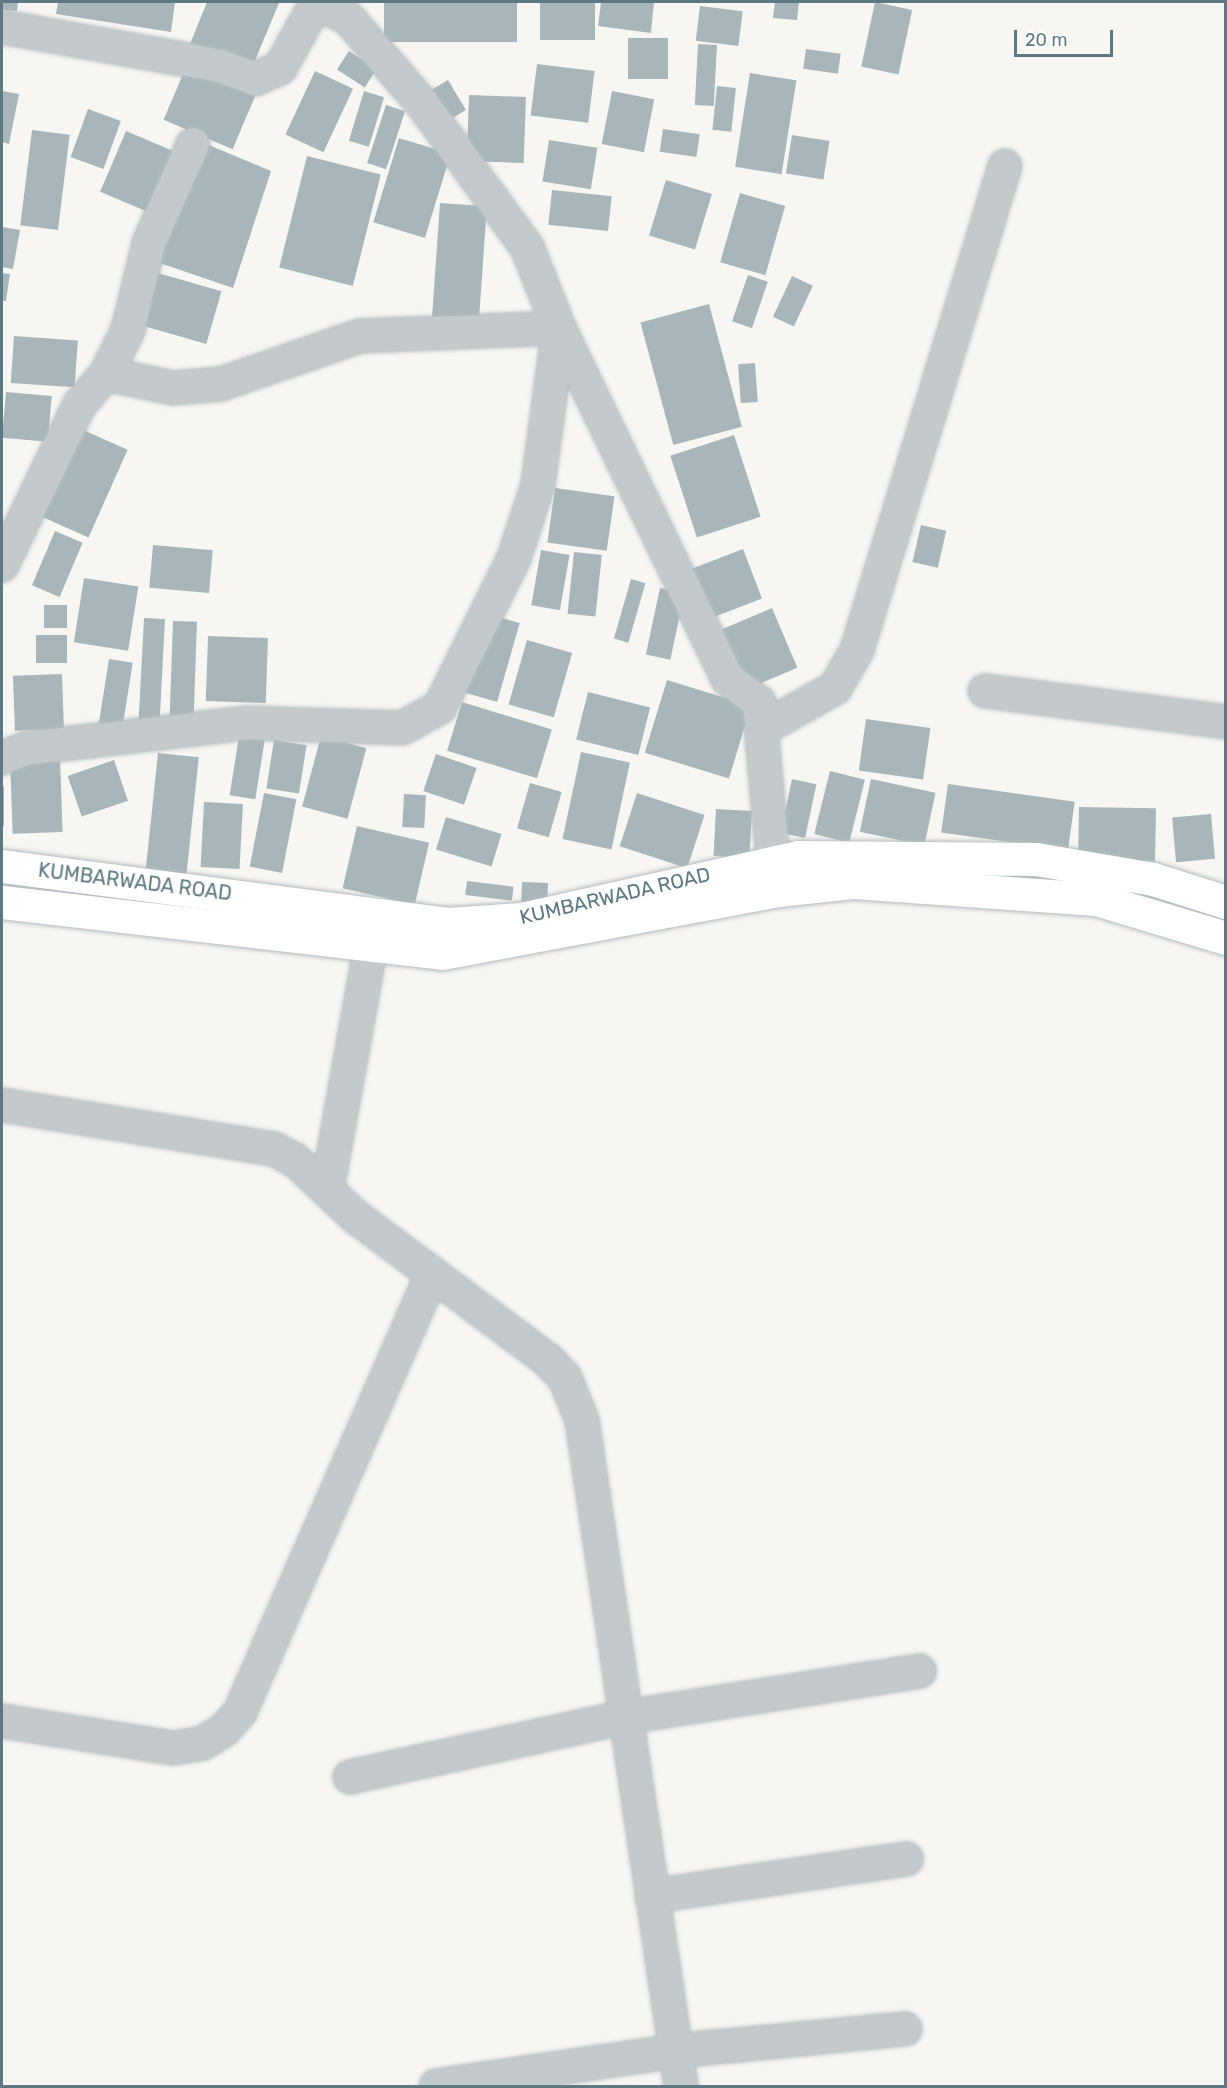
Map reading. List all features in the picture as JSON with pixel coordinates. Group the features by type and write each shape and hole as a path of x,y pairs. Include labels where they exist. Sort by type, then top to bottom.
{"street":[{"path":"2,27 220,66 255,79 280,68 317,2 349,19 505,213 527,247 559,328 728,679 759,702 773,860"},
{"path":"2,565 80,404 106,374 128,330 149,243 193,144"},
{"path":"762,729 835,688 857,650 1005,166"},
{"path":"106,374 173,388 221,384 360,336 559,328"},
{"path":"2,758 28,748 246,723 402,728 440,707 514,558 537,485 559,328"},
{"path":"985,691 1226,722"},
{"name":"KUMBARWADA ROAD","path":"2,866 470,925 521,919 773,860 1036,859 1153,879 1226,903"},
{"name":"KUMBARWADA ROAD","path":"2,902 371,945 465,952 778,890 852,882 1096,899 1226,938"},
{"path":"327,1191 371,945"},
{"path":"2,1105 274,1149 295,1160 327,1191 432,1274 548,1360 576,1400 681,2086"},
{"path":"2,1721 173,1748 203,1743 224,1730 240,1712 432,1274"},
{"path":"350,1777 626,1718 919,1671"},
{"path":"652,1896 906,1859"},
{"path":"436,2086 675,2051 905,2029"}],"building":[{"path":"2,2 18,2 17,11 2,10"},
{"path":"58,2 175,2 171,32 56,14"},
{"path":"207,2 279,3 249,75 188,49"},
{"path":"384,2 517,2 517,42 384,42"},
{"path":"540,2 595,2 595,40 540,40"},
{"path":"601,2 654,2 651,33 598,26"},
{"path":"775,2 799,2 797,20 773,18"},
{"path":"875,2 912,10 898,74 861,67"},
{"path":"700,6 743,11 738,46 696,41"},
{"path":"628,38 668,38 668,79 628,79"},
{"path":"698,44 717,45 714,106 695,105"},
{"path":"806,49 841,54 838,74 803,69"},
{"path":"349,51 377,69 365,87 337,69"},
{"path":"189,60 258,89 233,149 164,120"},
{"path":"537,64 595,71 588,123 531,116"},
{"path":"315,71 353,89 323,152 285,134"},
{"path":"750,73 796,80 782,174 735,167"},
{"path":"448,80 466,110 448,121 430,91"},
{"path":"717,86 736,88 731,132 712,130"},
{"path":"2,91 19,94 9,144 2,142"},
{"path":"364,91 384,97 369,147 349,141"},
{"path":"612,91 654,99 644,152 602,144"},
{"path":"469,95 526,97 524,163 467,161"},
{"path":"386,105 405,111 386,169 367,163"},
{"path":"88,109 121,121 103,169 71,157"},
{"path":"663,129 700,134 696,157 660,152"},
{"path":"32,130 70,135 58,230 20,225"},
{"path":"126,131 178,153 153,214 100,192"},
{"path":"792,135 830,141 823,179 786,174"},
{"path":"399,138 451,154 425,238 373,222"},
{"path":"549,140 597,148 591,189 542,181"},
{"path":"204,143 271,171 233,288 154,261"},
{"path":"307,156 381,174 353,286 279,268"},
{"path":"666,180 712,194 695,249 649,235"},
{"path":"552,190 612,196 608,231 548,225"},
{"path":"740,193 785,206 765,275 720,262"},
{"path":"440,203 487,206 479,324 432,321"},
{"path":"2,227 20,230 13,269 2,267"},
{"path":"2,273 10,274 6,301 2,301"},
{"path":"158,273 221,291 206,344 143,326"},
{"path":"748,275 768,282 752,328 732,321"},
{"path":"792,276 813,286 794,327 773,317"},
{"path":"709,304 742,427 673,445 640,322"},
{"path":"14,336 78,340 75,387 11,383"},
{"path":"755,363 758,402 741,403 738,364"},
{"path":"6,392 52,396 48,442 2,438"},
{"path":"81,429 128,450 89,537 42,517"},
{"path":"734,435 761,517 697,537 670,456"},
{"path":"555,488 614,496 607,551 547,542"},
{"path":"921,525 946,531 938,568 912,562"},
{"path":"55,531 83,543 60,597 32,585"},
{"path":"153,545 213,550 209,593 149,588"},
{"path":"743,549 762,598 709,619 690,569"},
{"path":"541,550 570,555 560,610 531,605"},
{"path":"574,552 602,555 595,617 568,614"},
{"path":"84,578 138,587 128,651 74,642"},
{"path":"631,579 645,583 628,643 614,639"},
{"path":"660,588 684,593 670,660 646,655"},
{"path":"44,605 67,605 67,628 44,628"},
{"path":"772,608 797,668 745,690 720,630"},
{"path":"488,614 520,623 497,702 465,693"},
{"path":"144,618 165,619 160,722 139,721"},
{"path":"173,621 197,622 193,722 170,721"},
{"path":"36,635 67,635 67,663 36,663"},
{"path":"208,636 268,638 266,703 206,701"},
{"path":"527,640 572,653 554,717 509,704"},
{"path":"109,659 133,663 122,729 99,725"},
{"path":"62,674 64,729 15,731 13,676"},
{"path":"667,680 751,706 729,778 645,753"},
{"path":"588,692 650,707 638,755 576,740"},
{"path":"462,702 552,729 537,778 447,751"},
{"path":"866,719 930,728 923,780 859,770"},
{"path":"239,736 265,740 255,799 230,795"},
{"path":"321,736 366,748 348,819 302,807"},
{"path":"274,740 307,745 299,794 266,788"},
{"path":"581,752 630,762 611,849 562,839"},
{"path":"158,753 199,757 186,875 146,870"},
{"path":"436,754 477,768 464,805 423,791"},
{"path":"60,757 63,832 13,834 10,759"},
{"path":"114,760 128,801 82,817 68,776"},
{"path":"830,771 865,780 849,843 814,834"},
{"path":"792,779 816,784 805,838 781,833"},
{"path":"871,779 936,793 924,846 860,832"},
{"path":"530,783 562,792 549,837 517,828"},
{"path":"948,784 1075,802 1068,850 941,833"},
{"path":"2,786 4,786 4,826 2,826"},
{"path":"264,793 296,799 282,873 250,867"},
{"path":"637,793 705,815 687,868 620,846"},
{"path":"404,794 426,795 424,828 402,827"},
{"path":"204,802 243,804 240,869 201,867"},
{"path":"1079,807 1156,808 1155,861 1078,860"},
{"path":"716,809 752,811 749,858 714,856"},
{"path":"1211,814 1215,859 1176,862 1172,817"},
{"path":"446,817 501,834 492,866 436,850"},
{"path":"357,826 429,843 415,905 343,888"},
{"path":"467,881 514,887 512,901 465,895"},
{"path":"522,882 548,883 547,903 521,902"}]}
